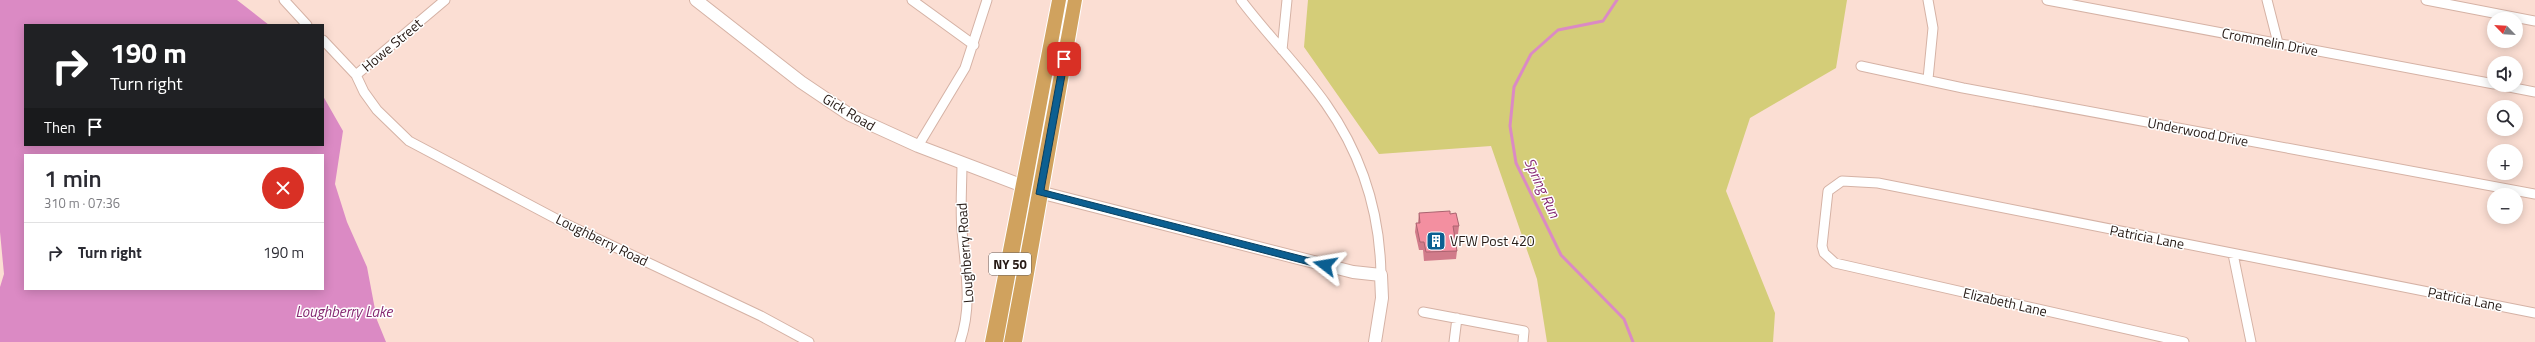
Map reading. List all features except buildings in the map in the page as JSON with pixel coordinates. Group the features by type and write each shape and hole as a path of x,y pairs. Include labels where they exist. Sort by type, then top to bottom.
{"highway":[{"name":"NY 50","path":"994,342 1019,222 1024,185 1059,0"},
{"name":"NY 50","path":"1013,342 1075,0"}],"street":[{"path":"284,0 306,24"},
{"name":"Howe Street","path":"356,75 445,0"},
{"name":"Gick Road","path":"696,0 801,82 850,115 918,146 1024,185 1039,192 1353,272 1381,275"},
{"path":"912,0 974,45"},
{"path":"918,146 966,68 988,0"},
{"path":"1241,0 1336,118 1355,156 1368,190 1377,224 1382,256 1382,298 1375,342"},
{"path":"1282,50 1287,0"},
{"path":"1928,0 1933,28 1928,79"},
{"name":"Crommelin Drive","path":"2047,0 2487,83"},
{"path":"2267,0 2278,43"},
{"path":"2426,0 2535,21"},
{"name":"Loughberry Road","path":"324,41 356,75 364,92 377,110 398,132 435,156 564,223 761,316 809,342"},
{"name":"Underwood Drive","path":"1861,66 1928,79 1963,88 2535,194"},
{"path":"2523,90 2535,92"},
{"name":"Loughberry Road","path":"960,342 966,329 970,306 962,230 962,163"},
{"name":"Patricia Lane","path":"1827,257 1822,246 1828,191 1842,181 1855,180 2535,313"},
{"path":"2233,254 2251,342"},
{"name":"Elizabeth Lane","path":"1827,257 1847,267 2153,338 2184,342"},
{"path":"1423,312 1524,331 1523,342"},
{"path":"1454,342 1457,318"}],"shaded area":[{"path":"1308,0 1847,0 1836,68 1750,118 1726,191 1775,313 1773,342 1547,342 1537,279 1491,146 1379,154 1304,47"}],"water":[{"name":"Loughberry Lake","path":"0,0 237,0 268,24 24,24 24,146 324,146 324,98 343,131 335,184 347,222 367,267 377,320 386,342 0,342 0,287 4,274 0,232"}],"waterway":[{"name":"Spring Run","path":"1617,0 1603,21 1558,30 1531,54 1514,87 1510,126 1516,163 1561,255 1624,319 1633,342"}],"place":[{"name":"VFW Post 420","path":"1436,241"}],"route":[{"path":"1064,59 1039,192 1325,265"}]}
